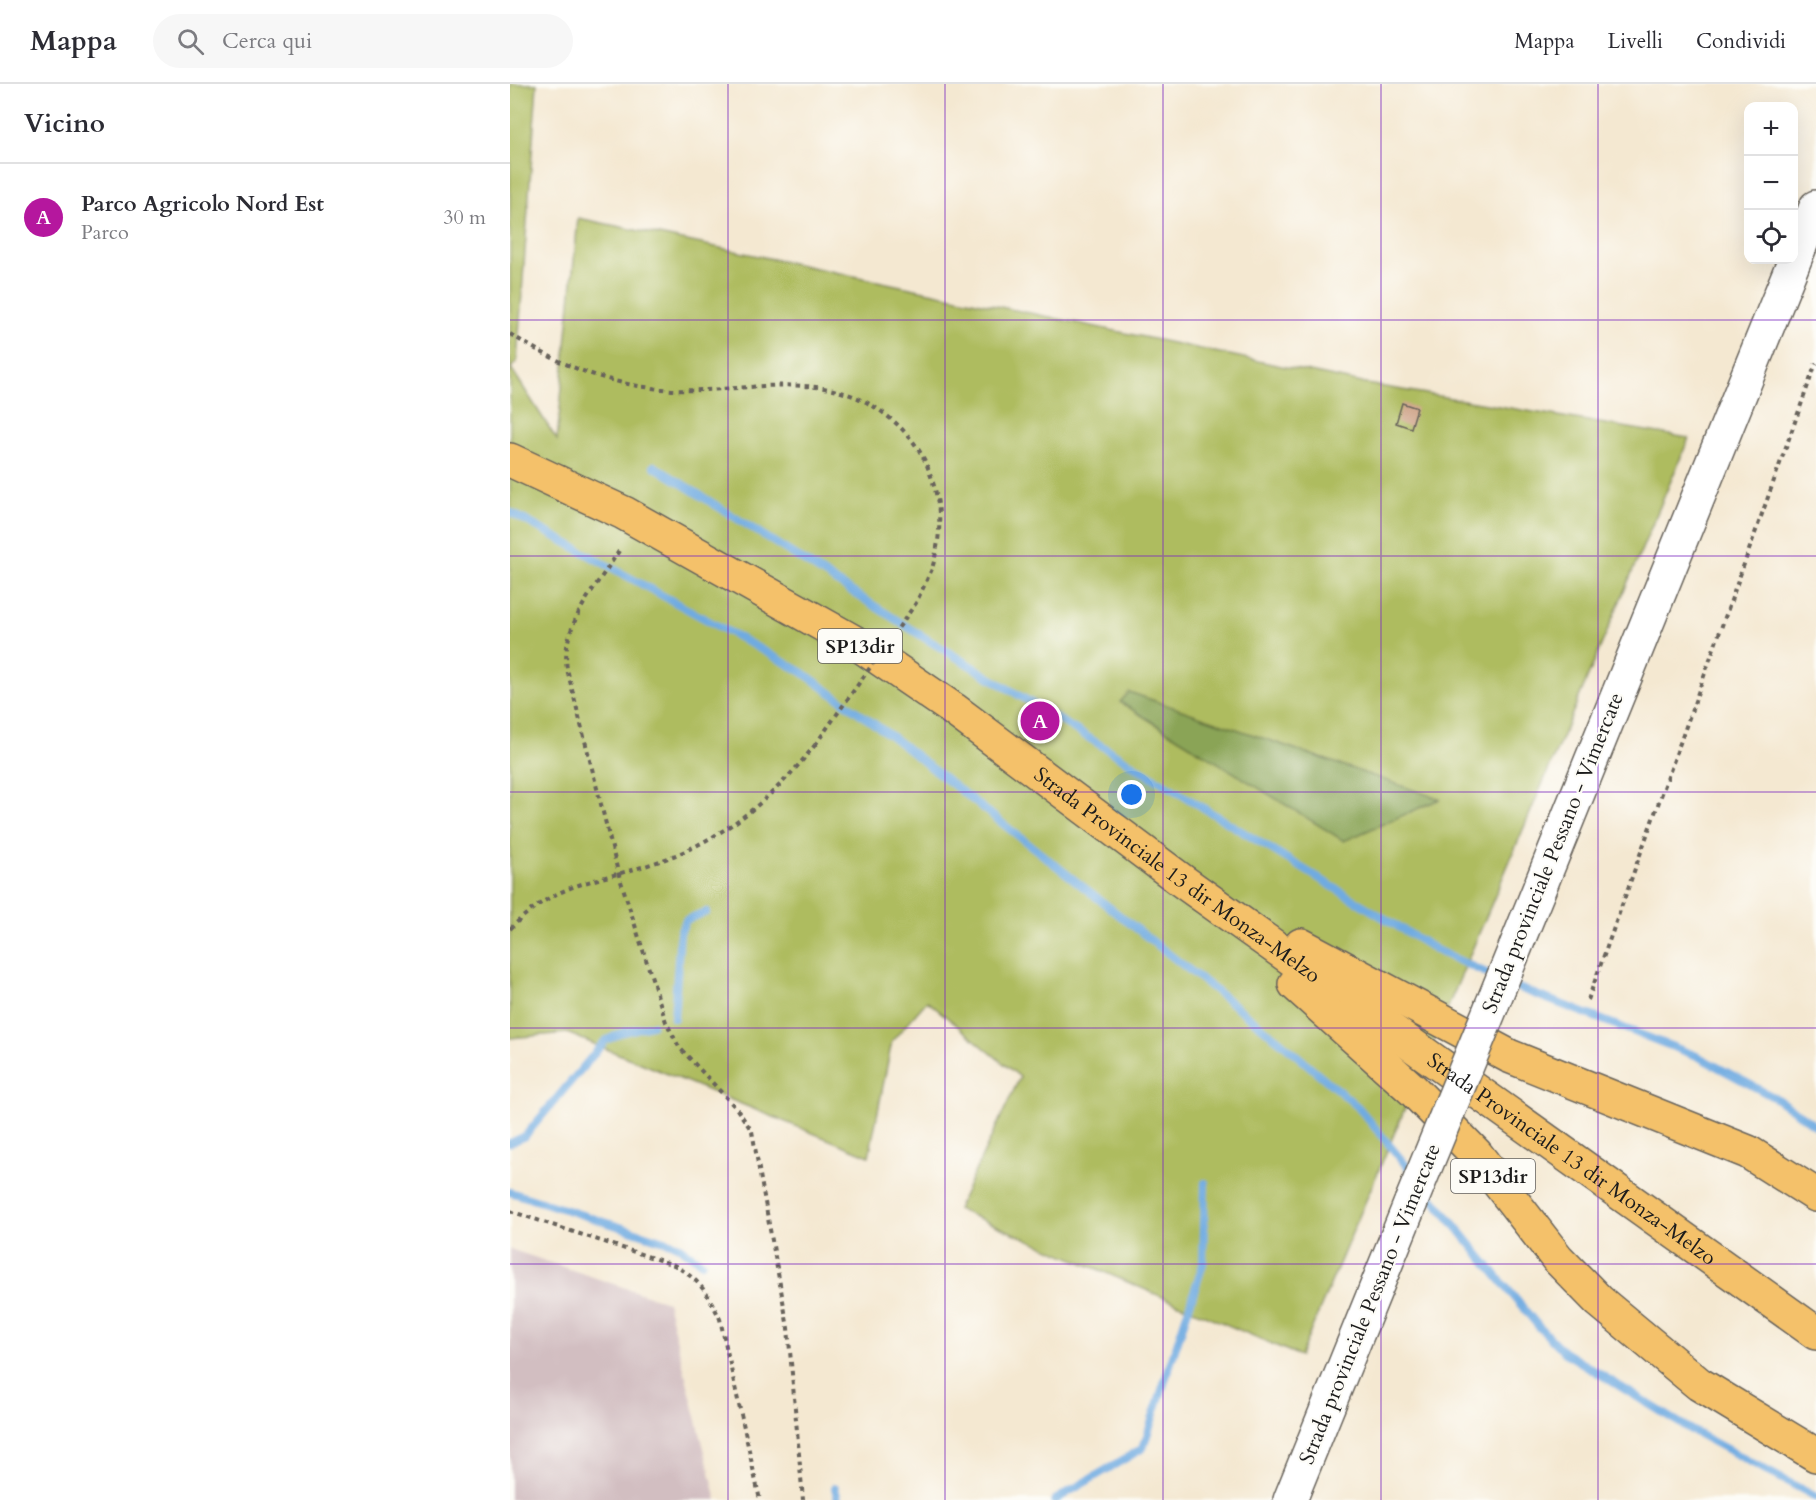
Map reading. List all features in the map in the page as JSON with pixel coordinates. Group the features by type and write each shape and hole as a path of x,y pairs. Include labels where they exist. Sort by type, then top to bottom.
{"main road":[{"name":"Strada Provinciale 13 dir Monza-Melzo","path":"510,460 624,513 861,646 953,709 1180,880 1816,1333"},
{"name":"SP13dir","path":"1180,880 1509,1056 1748,1152 1816,1195"},
{"name":"SP13dir","path":"1180,880 1421,1098 1476,1154 1557,1258 1599,1301 1699,1384 1816,1455"}],"street":[{"name":"Strada provinciale Pessano - Vimercate","path":"1290,1500 1816,207"}],"path":[{"path":"510,334 540,353 578,371 618,383 664,390 799,384 837,389 871,403 899,425 921,451 934,484 941,515 939,546 932,569 916,603 815,745 768,798 728,829 695,847 653,864 589,879 555,894 524,915 510,929"},
{"path":"1588,1000 1816,363"},
{"path":"619,551 571,627 566,645 566,663 618,873 666,1022 679,1047 736,1108 752,1131 788,1328 803,1500"},
{"path":"510,1211 674,1266 696,1278 708,1293 720,1319 760,1500"}],"shaded area":[{"path":"510,1249 667,1302 717,1500 510,1500"}],"green space":[{"path":"510,84 537,84 517,362 511,368 557,440 578,218 1367,384 1689,438 1300,1356 957,1209 1020,1077 927,1001 892,1041 869,1156 567,1033 510,1038"},
{"path":"1129,692 1440,799 1344,841 1120,702"}],"building":[{"path":"1402,403 1417,408 1411,428 1396,423"}],"waterway":[{"path":"654,466 925,638 1438,951 1495,977"},
{"path":"510,512 802,672 891,736 1281,1042 1358,1107 1414,1175"},
{"path":"674,1018 680,933 686,920 706,912"},
{"path":"1508,984 1697,1056 1777,1099 1816,1126"},
{"path":"510,1143 525,1136 605,1041 621,1033 652,1025"},
{"path":"1055,1500 1143,1448 1203,1264 1205,1183"},
{"path":"1425,1189 1539,1327 1564,1352 1691,1430 1816,1497"},
{"path":"510,1192 677,1245 702,1263"},
{"path":"835,1488 838,1500"}],"place":[{"name":"Parco Agricolo Nord Est","path":"1040,721"}]}
